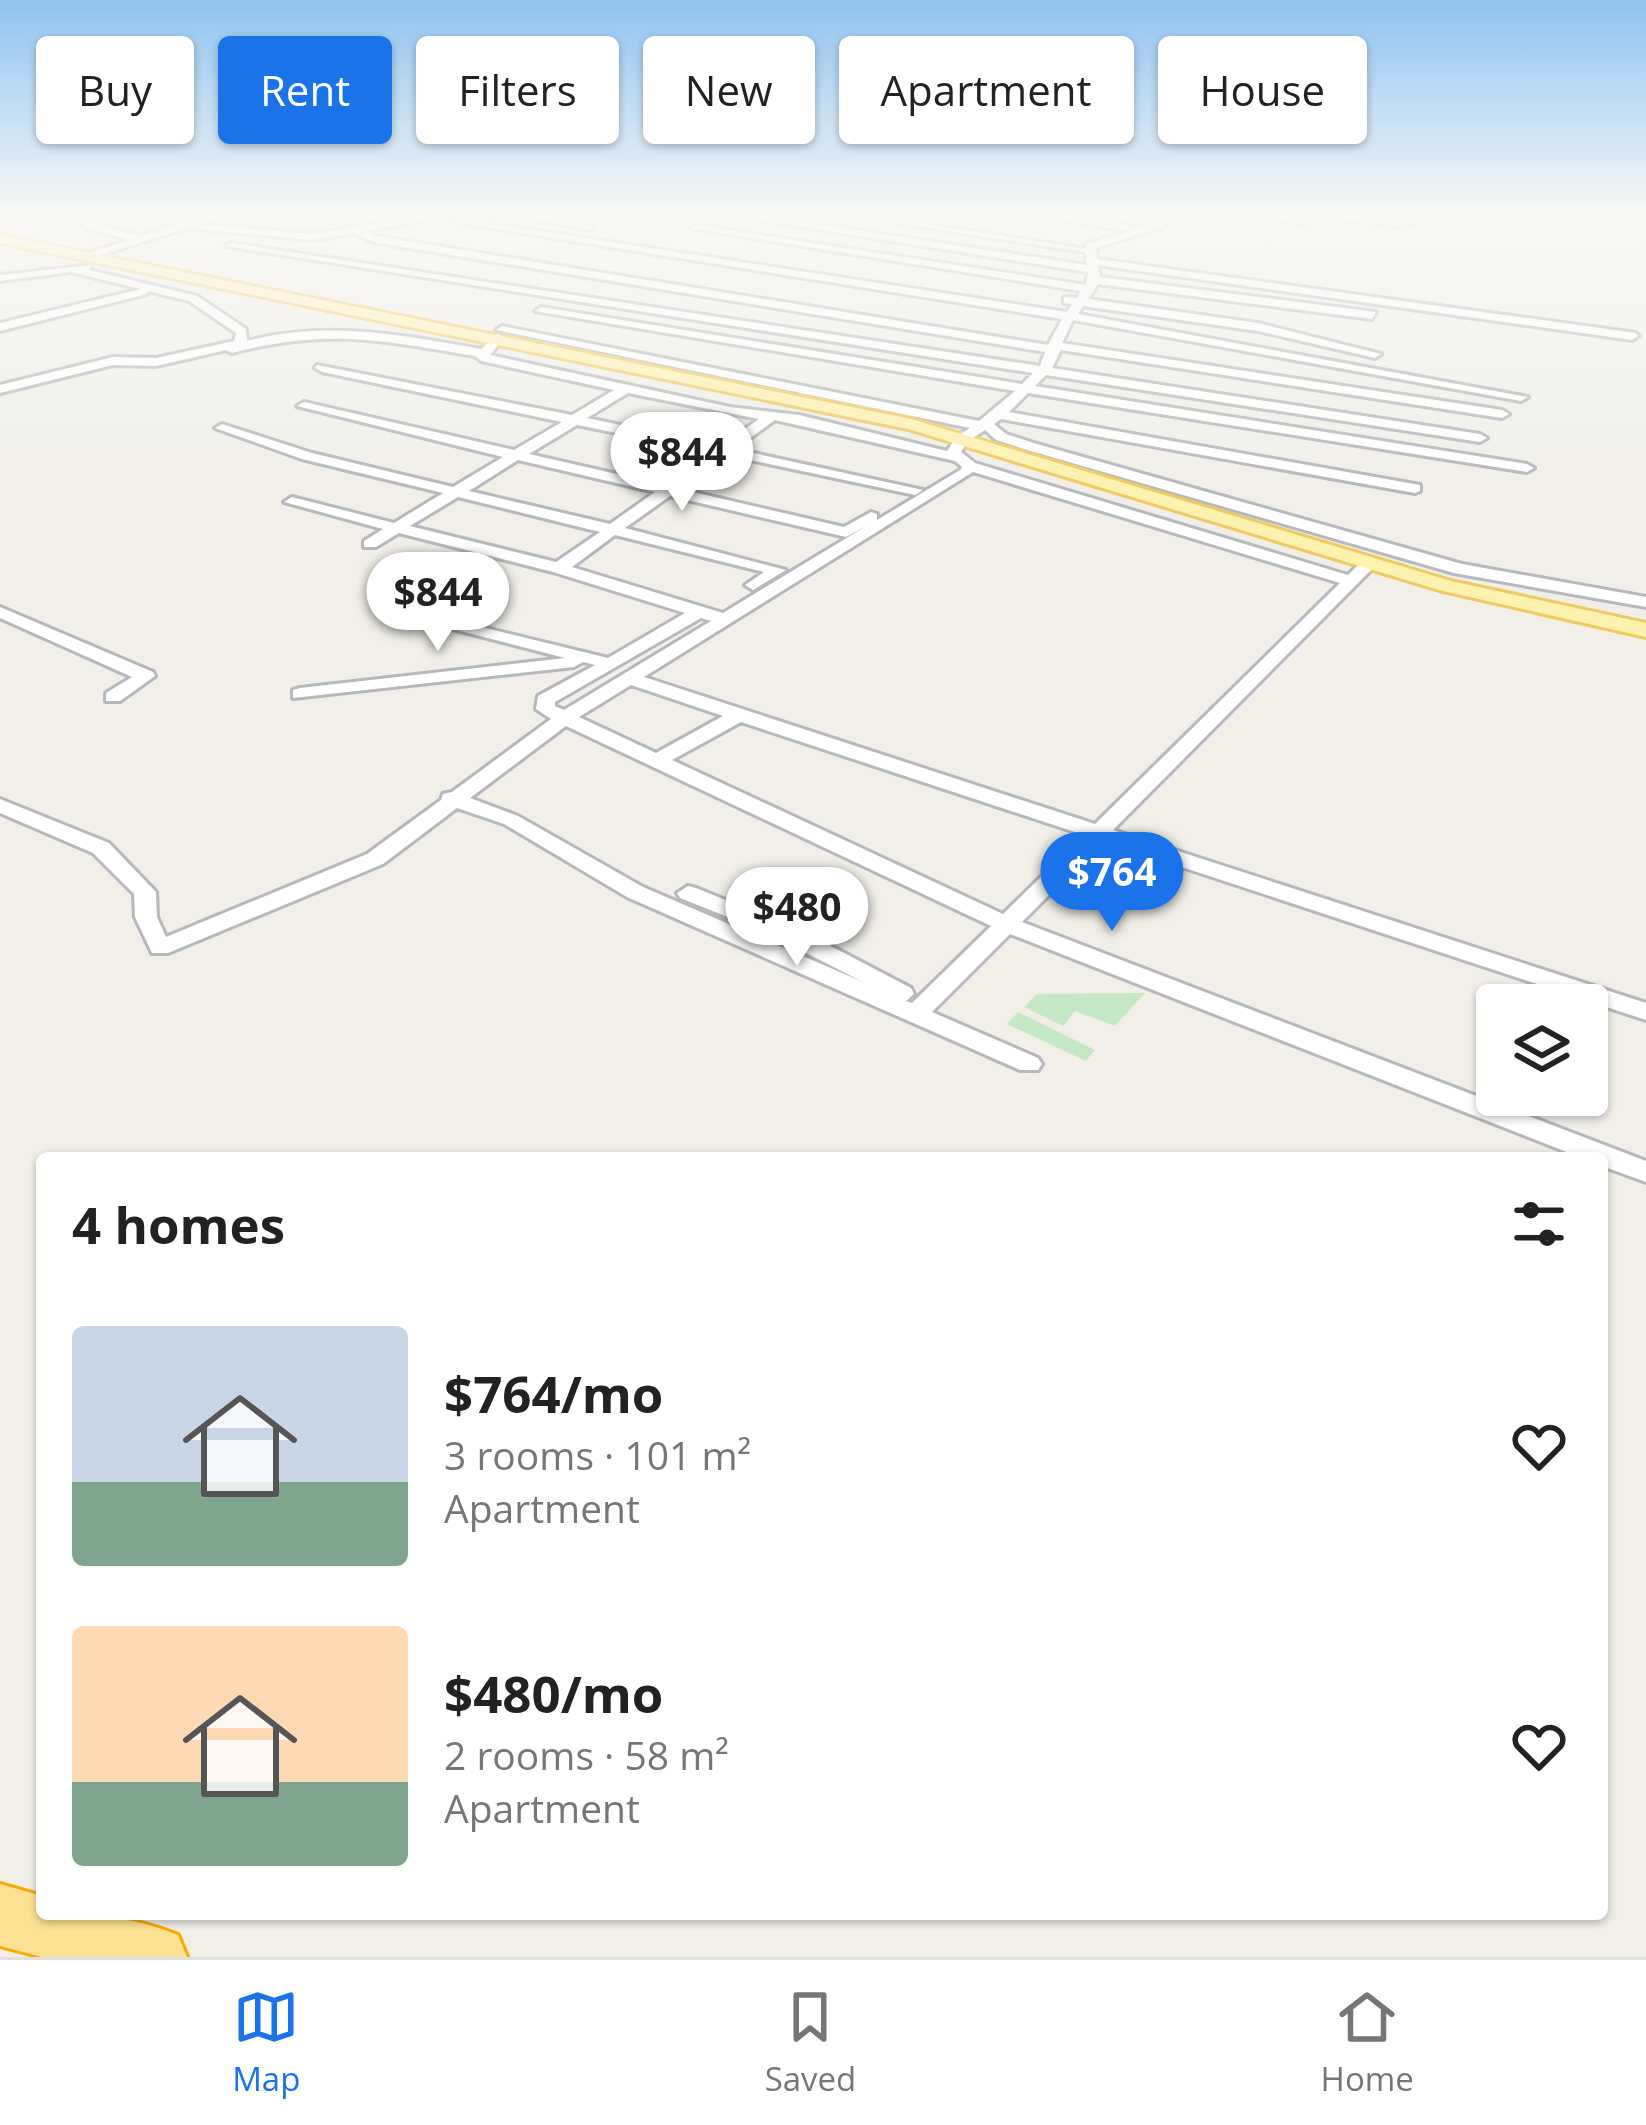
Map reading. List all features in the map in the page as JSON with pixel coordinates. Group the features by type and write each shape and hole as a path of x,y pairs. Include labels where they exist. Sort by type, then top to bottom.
{"highway":[{"path":"0,1915 157,1957"}],"main road":[{"path":"312,302 794,398 962,455 1369,564 1646,630"}],"street":[{"path":"0,327 102,302"},
{"path":"199,302 243,337 232,349"},
{"path":"492,339 556,302"},
{"path":"616,302 1480,438"},
{"path":"781,302 1502,414"},
{"path":"838,302 1057,342"},
{"path":"980,302 1521,397"},
{"path":"1082,302 1045,369 990,421 932,496 726,620 620,671 545,700 546,709 1008,925 1594,1152"},
{"path":"1084,302 1258,327 1376,353"},
{"path":"1299,302 1450,326"},
{"path":"1356,302 1632,336"},
{"path":"541,311 1527,468"},
{"path":"0,388 112,361 157,362 232,349 281,333 336,328 492,339 1415,488"},
{"path":"492,339 627,388 962,455 1354,582"},
{"path":"322,368 720,454 915,490"},
{"path":"370,544 627,388"},
{"path":"304,406 847,532 962,455"},
{"path":"559,568 773,416"},
{"path":"990,421 1001,436 1032,447 1381,548 1460,569 1646,602"},
{"path":"222,428 778,570 702,613 620,671"},
{"path":"292,502 559,568 726,620"},
{"path":"920,1011 1369,564"},
{"path":"381,605 620,671 1100,836 1646,1012"},
{"path":"0,612 142,672 141,681 113,697"},
{"path":"300,694 518,673 582,660"},
{"path":"658,760 739,715"},
{"path":"0,805 101,848 145,892 146,917 160,948 375,859 450,798 566,717"},
{"path":"450,798 511,820 650,898 920,1011 1029,1064"},
{"path":"650,898 694,891 778,925 862,966 920,1011"},
{"path":"1608,1157 1646,1172"}],"green space":[{"path":"1145,993 1115,1026 1075,1011 1063,1026 1024,1007 1037,994"},
{"path":"1018,1012 1095,1050 1086,1061 1007,1024"}]}
